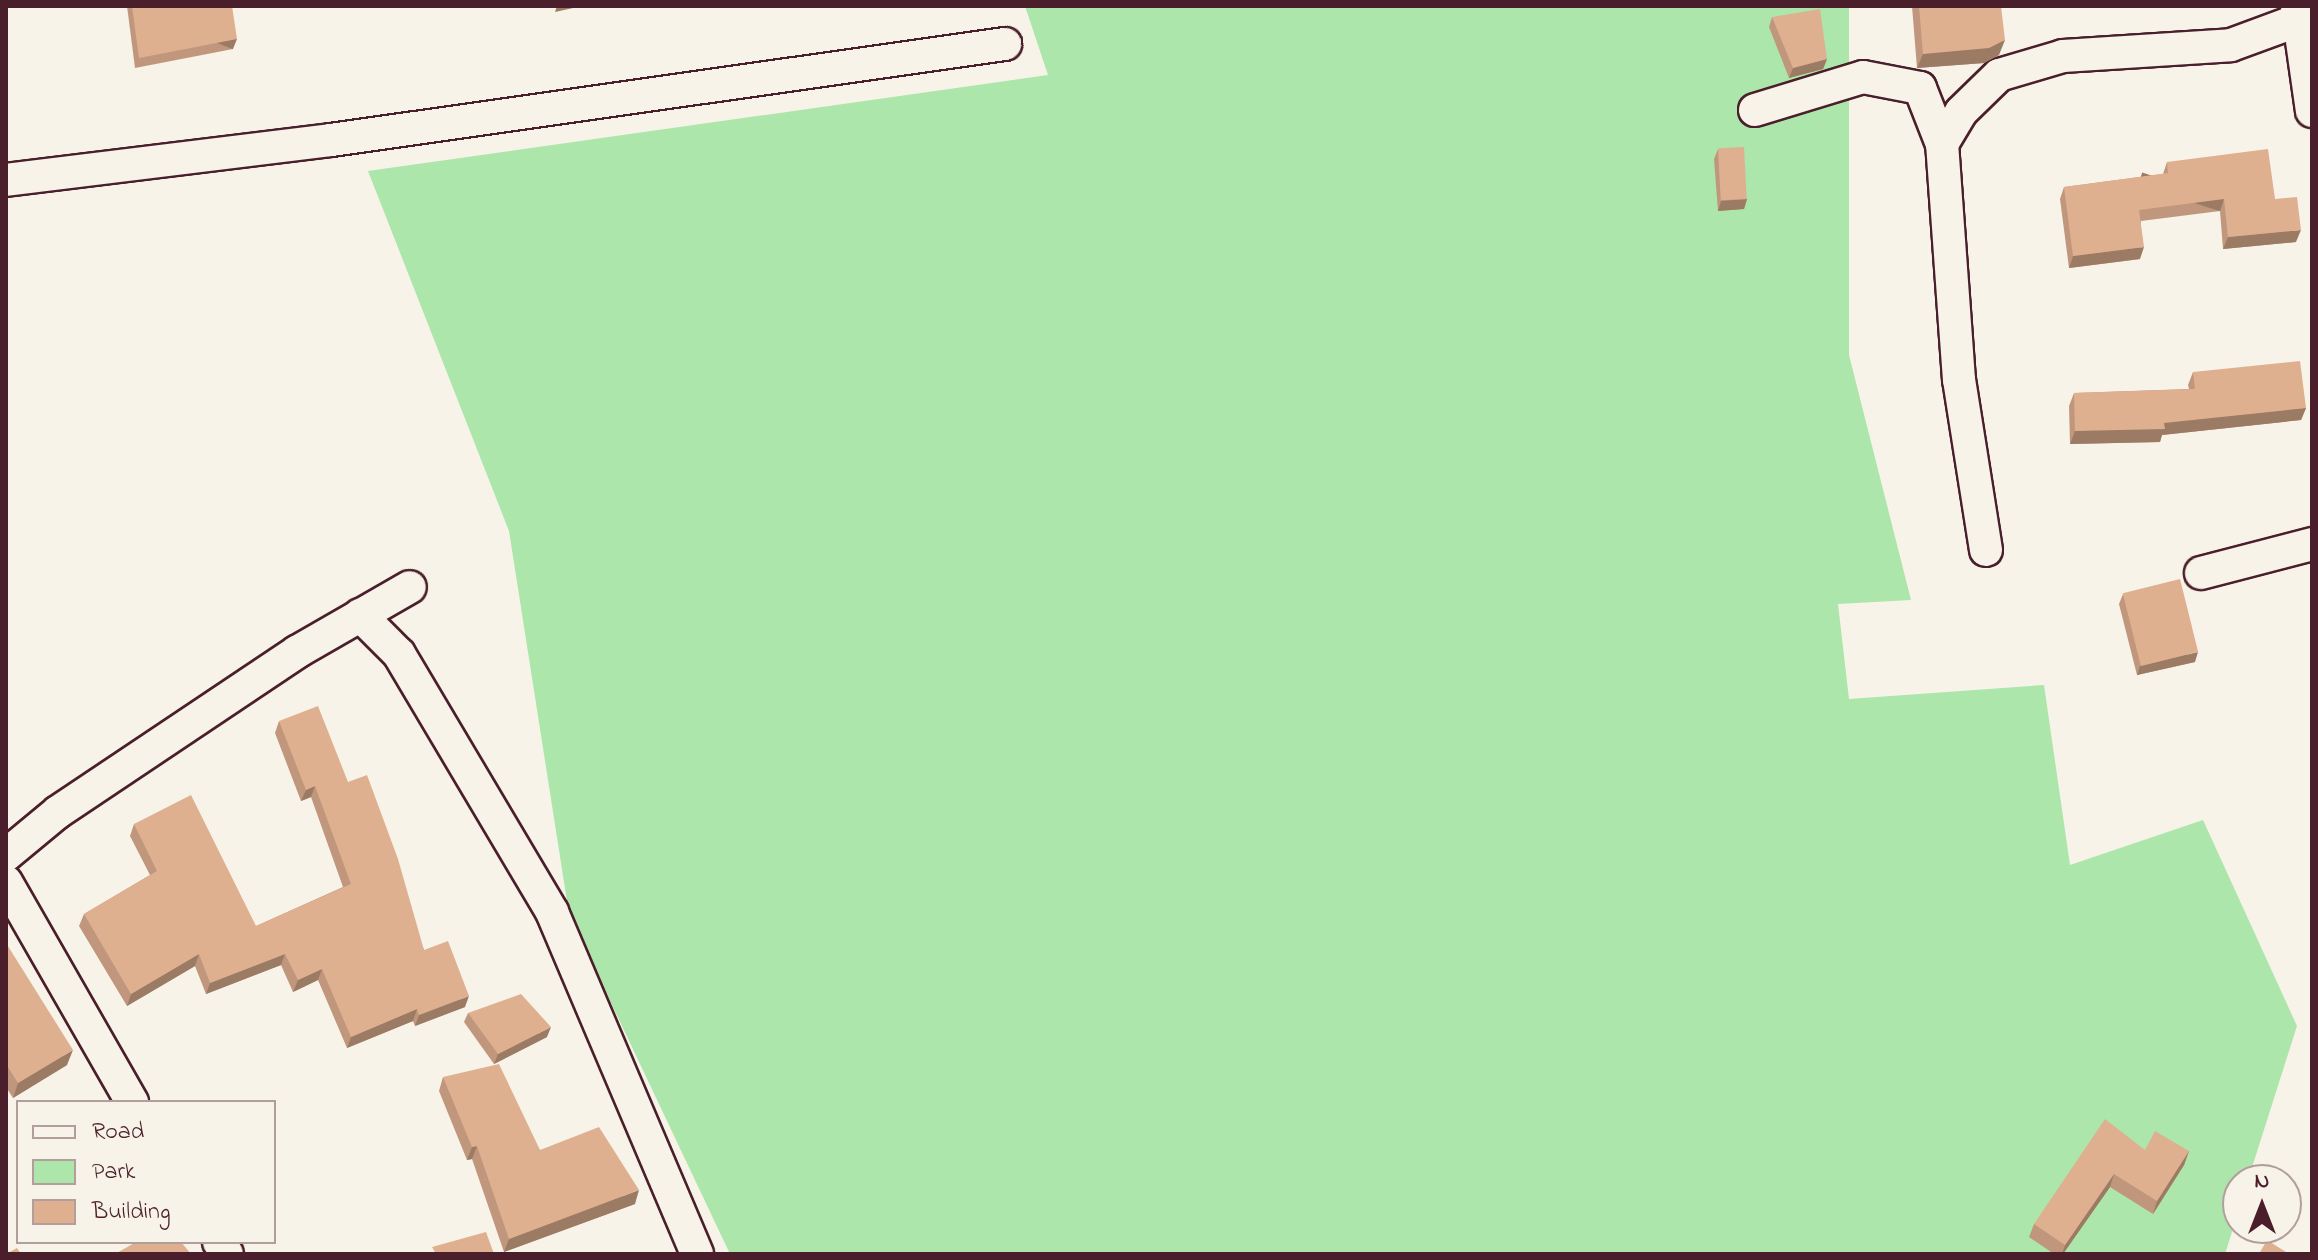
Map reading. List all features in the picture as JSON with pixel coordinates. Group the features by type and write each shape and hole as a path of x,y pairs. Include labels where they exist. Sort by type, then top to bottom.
{"street":[{"path":"1942,144 1961,112 1999,75 2063,56 2231,45 2298,13 2312,111"},
{"path":"6,180 331,140 1005,44"},
{"path":"1755,110 1863,77 1920,88 1942,144 1959,380 1986,550"},
{"path":"2201,573 2312,544"},
{"path":"6,855 58,812 360,615 410,587"},
{"path":"360,615 399,654 552,912 697,1254"},
{"path":"6,882 131,1100"}],"green space":[{"path":"1025,6 1849,6 1849,355 1911,600 1838,604 1849,699 2044,685 2070,865 2203,820 2297,1026 2253,1164 2222,1164 2222,1244 2228,1244 2225,1254 730,1254 569,914 509,531 368,171 1048,75"}],"building":[{"path":"132,6 232,6 237,39 139,58"},
{"path":"1919,6 2001,6 2005,40 1989,48 1923,54"},
{"path":"1820,9 1827,59 1793,68 1772,17"},
{"path":"1744,147 1747,199 1721,200 1718,148"},
{"path":"2268,149 2275,199 2297,197 2301,230 2228,237 2224,199 2139,210 2144,247 2073,256 2064,187 2168,173 2167,162"},
{"path":"2300,361 2306,408 2164,423 2165,429 2075,431 2074,393 2195,389 2193,372"},
{"path":"2180,579 2198,652 2141,666 2123,593"},
{"path":"318,706 348,782 367,775 398,859 424,950 448,941 469,996 419,1015 417,1009 351,1037 322,969 298,980 285,954 210,983 199,954 131,994 84,914 157,871 134,824 191,795 256,926 351,884 315,786 306,790 279,721"},
{"path":"6,943 73,1050 18,1083 6,1064"},
{"path":"521,994 551,1027 498,1054 468,1013"},
{"path":"499,1064 540,1150 599,1127 639,1190 509,1239 477,1146 472,1147 443,1077"},
{"path":"2105,1119 2145,1150 2155,1131 2189,1151 2157,1201 2114,1174 2065,1245 2034,1224"},
{"path":"486,1232 494,1254 436,1254 432,1247"},
{"path":"132,1244 183,1244 191,1254 115,1254"},
{"path":"2265,1244 2273,1244 2289,1254 2259,1254"},
{"path":"17,1248 21,1254 6,1254"}]}
